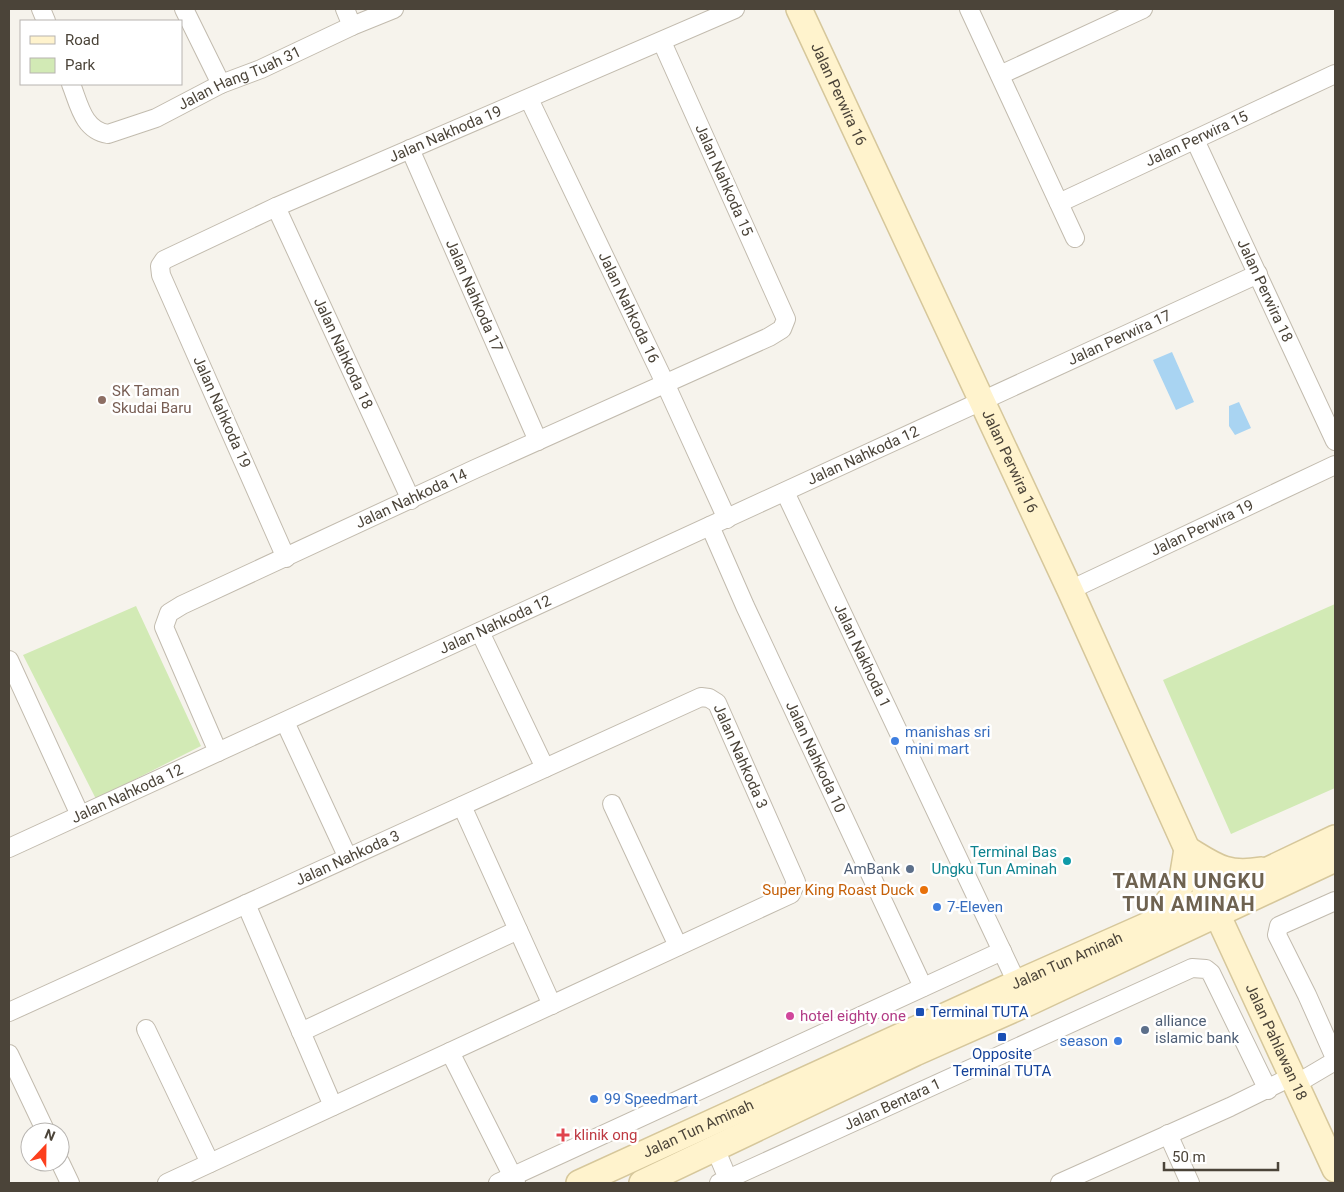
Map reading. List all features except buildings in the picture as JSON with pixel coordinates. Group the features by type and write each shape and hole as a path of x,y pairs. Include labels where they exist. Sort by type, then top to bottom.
{"main road":[{"name":"Jalan Perwira 16","path":"799,9 1070,590 1213,906"},
{"name":"Jalan Tun Aminah","path":"642,1183 915,1053 1028,1003 1161,930 1213,906 1270,869 1335,838"},
{"path":"1256,896 1239,927 1235,953 1212,939 1161,930 1182,885 1187,849 1219,869 1235,872 1270,869"},
{"name":"Jalan Tun Aminah","path":"1213,906 1256,896 1335,859"},
{"name":"Jalan Pahlawan 18","path":"1213,906 1335,1169"},
{"name":"Jalan Tun Aminah","path":"579,1183 1017,983 1161,930"}],"street":[{"path":"184,9 221,84"},
{"path":"345,9 352,26"},
{"name":"Jalan Hang Tuah 31","path":"71,85 85,120 90,127 100,133 108,134 156,118 221,84 394,9"},
{"name":"Jalan Nakhoda 19","path":"160,266 164,260 276,207 735,9"},
{"path":"969,9 1075,238"},
{"path":"1000,75 1143,9"},
{"name":"Jalan Nahkoda 15","path":"662,42 786,319"},
{"name":"Jalan Perwira 15","path":"1059,203 1335,74"},
{"name":"Jalan Nahkoda 16","path":"529,99 665,383 727,519"},
{"name":"Jalan Perwira 18","path":"1195,140 1335,441"},
{"name":"Jalan Nahkoda 17","path":"410,150 538,441"},
{"name":"Jalan Nahkoda 18","path":"276,207 411,500"},
{"name":"Jalan Nahkoda 19","path":"160,266 161,275 286,558"},
{"name":"Jalan Perwira 17","path":"981,400 1258,274"},
{"name":"Jalan Nahkoda 14","path":"218,752 164,627 169,613 182,605 769,336 782,329 786,319"},
{"name":"Jalan Nahkoda 12","path":"9,848 786,492 981,400"},
{"name":"Jalan Perwira 19","path":"1070,590 1335,465"},
{"name":"Jalan Nakhoda 1","path":"786,492 1017,983"},
{"name":"Jalan Nahkoda 10","path":"710,526 749,614 923,987"},
{"path":"480,632 545,768"},
{"path":"9,660 15,691 80,815"},
{"name":"Jalan Nahkoda 3","path":"9,1012 701,697 709,698 717,703 796,882 791,894 167,1183"},
{"path":"285,722 348,858"},
{"path":"612,804 678,946"},
{"path":"462,806 552,1005"},
{"path":"1060,1183 1294,1080 1335,1059 1307,995 1276,935 1280,926 1335,901"},
{"path":"246,904 333,1106"},
{"path":"301,1032 518,930"},
{"path":"450,1052 509,1181 1002,951"},
{"name":"Jalan Bentara 1","path":"715,1148 726,1182 1192,968 1206,969 1211,973 1268,1090"},
{"path":"146,1029 210,1163"},
{"path":"9,1054 41,1122"},
{"path":"1168,1134 1190,1183"}],"green space":[{"path":"1335,604 1335,788 1231,834 1163,680"},
{"path":"136,606 201,746 96,799 23,655"}],"water":[{"path":"1172,352 1194,402 1176,410 1153,360"},
{"path":"1239,402 1251,428 1235,435 1229,426 1229,406"}],"place":[{"name":"SK Taman Skudai Baru","path":"102,400"},
{"name":"manishas sri mini mart","path":"895,741"},
{"name":"Terminal Bas Ungku Tun Aminah","path":"1067,861"},
{"name":"AmBank","path":"910,869"},
{"name":"Super King Roast Duck","path":"924,890"},
{"name":"7-Eleven","path":"937,907"},
{"name":"Terminal TUTA","path":"920,1012"},
{"name":"hotel eighty one","path":"790,1016"},
{"name":"alliance islamic bank","path":"1145,1030"},
{"name":"Opposite Terminal TUTA","path":"1002,1037"},
{"name":"season","path":"1118,1041"},
{"name":"99 Speedmart","path":"594,1099"},
{"name":"klinik ong","path":"563,1135"}],"district":[{"name":"TAMAN UNGKU TUN AMINAH","path":"1189,892"}]}
